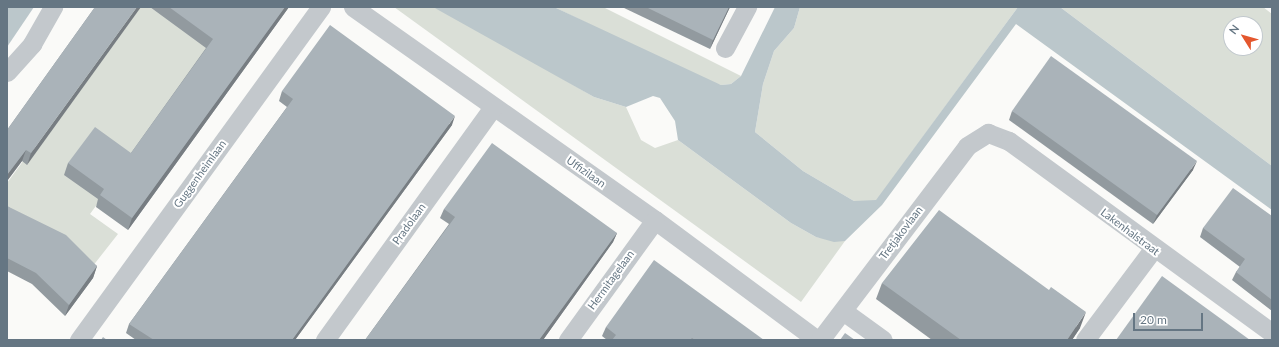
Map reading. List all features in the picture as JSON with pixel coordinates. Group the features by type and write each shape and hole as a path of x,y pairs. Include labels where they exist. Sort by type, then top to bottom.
{"street":[{"path":"7,72 32,44 53,7"},
{"name":"Guggenheimlaan","path":"88,337 322,7"},
{"name":"Uffizilaan","path":"353,7 655,220 819,340"},
{"path":"725,48 746,7"},
{"name":"Pradolaan","path":"325,340 493,107"},
{"name":"Lakenhalstraat","path":"988,132 1009,141 1153,249 1272,333"},
{"name":"Tretjakovlaan","path":"819,340 967,146 988,132"},
{"name":"Hermitagelaan","path":"568,340 655,220"},
{"path":"1085,340 1153,249"},
{"path":"843,310 883,340"}],"shaded area":[{"path":"7,7 34,7 7,47"},
{"path":"136,7 221,7 207,55 90,214 118,234 85,276 7,220 7,183"},
{"path":"394,7 433,7 460,19 594,97 626,107 641,140 655,148 678,140 791,223 816,237 845,241 801,302"},
{"path":"433,7 554,7 721,85 731,84 741,76 775,7 800,7 794,28 774,51 763,84 755,132 803,171 854,201 876,200 1018,7 1060,7 1272,166 1272,210 1016,24 882,205 845,241 834,242 816,237 791,223 678,140 675,121 660,98 653,96 626,107 594,97"},
{"path":"554,7 603,7 741,76 731,84 721,85 704,80"},
{"path":"800,7 1018,7 876,201 854,201 803,171 755,132 763,84 774,51 794,28"},
{"path":"1060,7 1263,7 1272,14 1272,166"}],"building":[{"path":"95,7 137,7 31,153 26,150 7,175 7,130"},
{"path":"169,7 285,7 132,218 100,195 104,189 68,163 95,127 131,153 213,39"},
{"path":"646,7 729,7 713,40"},
{"path":"330,25 455,116 292,340 154,340 129,324 293,99 282,91"},
{"path":"1051,56 1197,161 1157,215 1012,111"},
{"path":"492,143 617,233 539,340 365,340 455,217 444,209"},
{"path":"1233,188 1272,216 1272,300 1236,272 1245,259 1203,228"},
{"path":"7,206 66,235 97,266 69,305 36,273 7,258"},
{"path":"939,210 1049,290 1051,287 1086,312 1067,340 961,340 882,283"},
{"path":"654,260 764,340 695,340 692,338 690,340 612,340 616,335 606,327"},
{"path":"1162,276 1250,340 1116,340"},
{"path":"845,333 855,340 840,340"}]}
